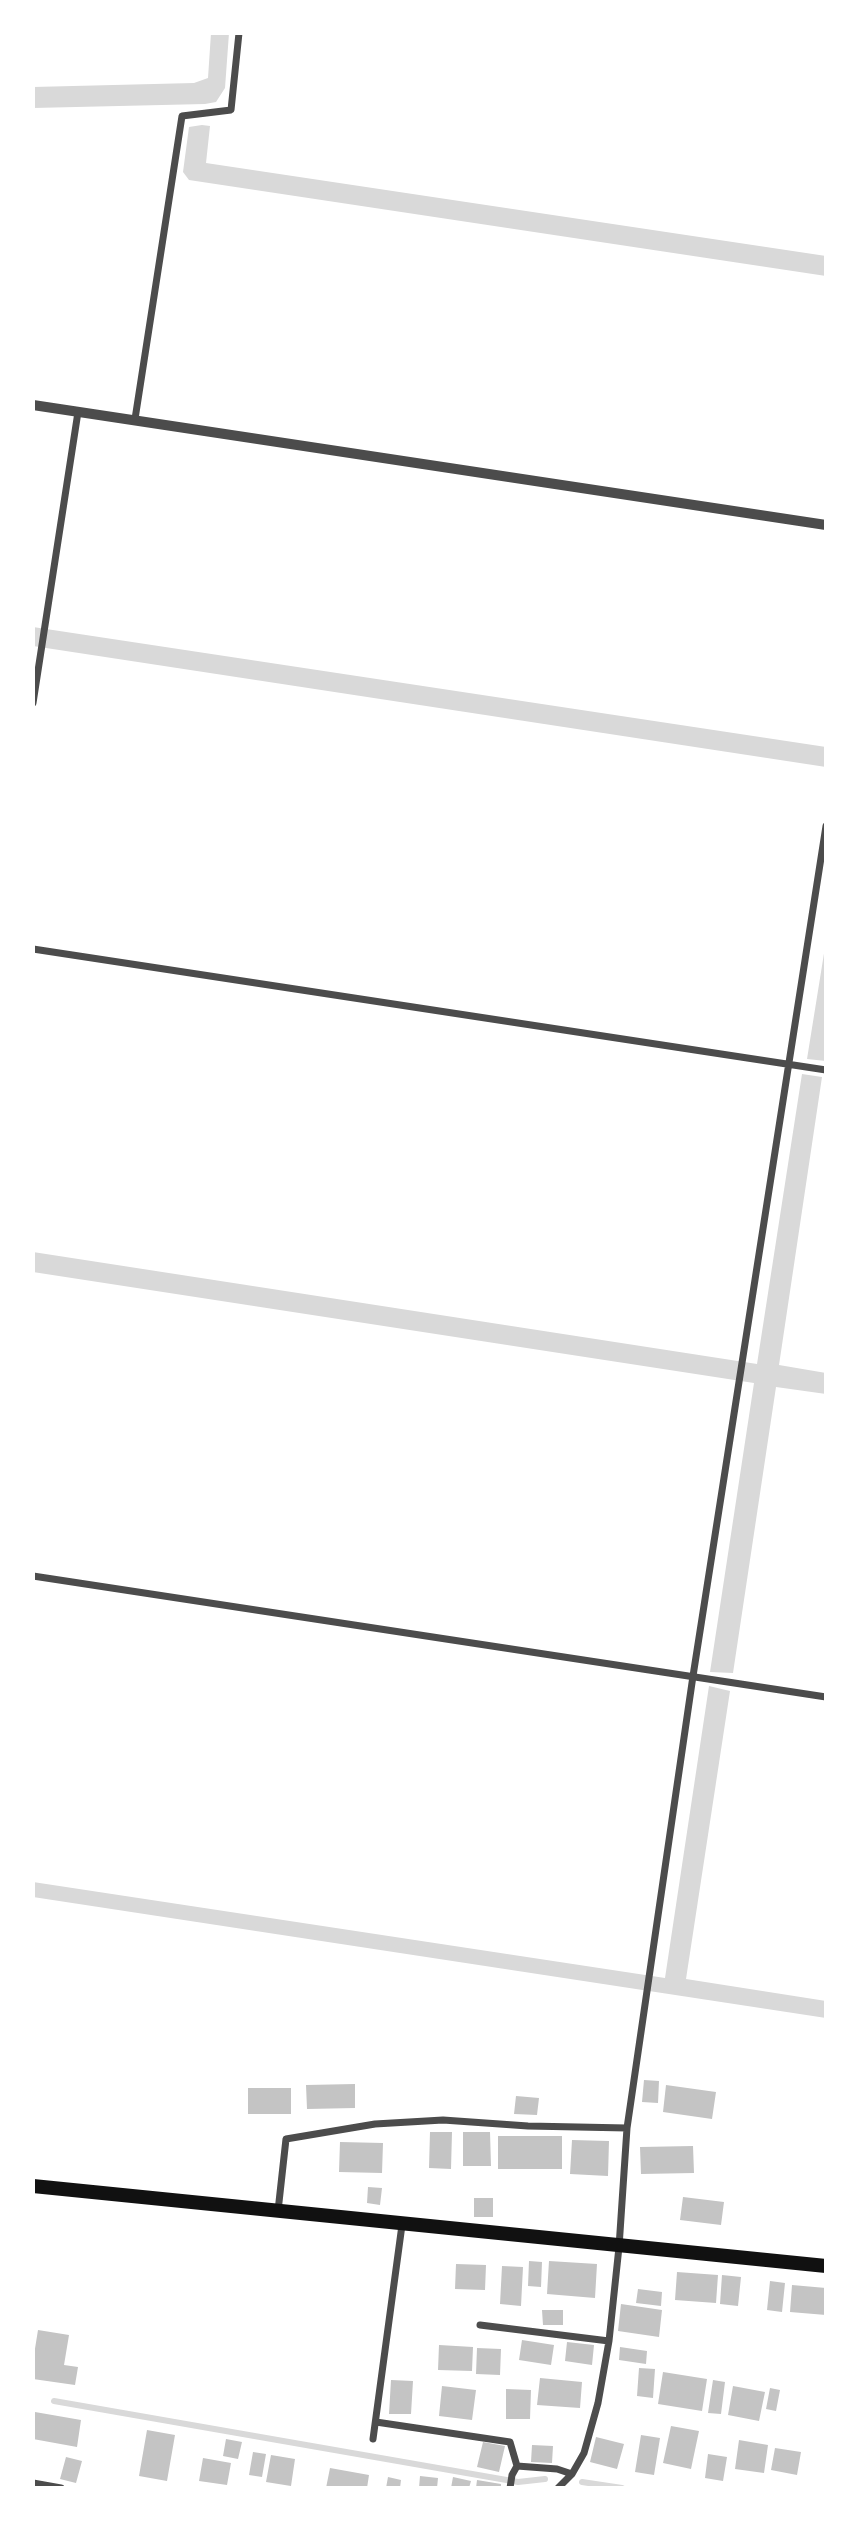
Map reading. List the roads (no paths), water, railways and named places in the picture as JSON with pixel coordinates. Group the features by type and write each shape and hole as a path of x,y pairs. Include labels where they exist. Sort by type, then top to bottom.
{"highway":[{"path":"33,2186 826,2266"}],"street":[{"path":"135,419 183,116 231,110 239,33"},
{"path":"33,405 826,525"},
{"path":"33,703 78,412"},
{"path":"558,2488 572,2474 584,2453 598,2403 609,2341 627,2128 649,1972 826,826"},
{"path":"33,949 826,1070"},
{"path":"33,1576 826,1697"},
{"path":"278,2212 286,2139 375,2124 443,2120 528,2126 627,2128"},
{"path":"373,2440 402,2225"},
{"path":"480,2325 609,2341"},
{"path":"376,2422 510,2442 517,2466 510,2488"},
{"path":"517,2466 557,2469 572,2474"},
{"path":"33,2483 61,2488"}],"waterway":[{"path":"54,2401 518,2482 545,2479"},
{"path":"582,2482 622,2488"}]}
